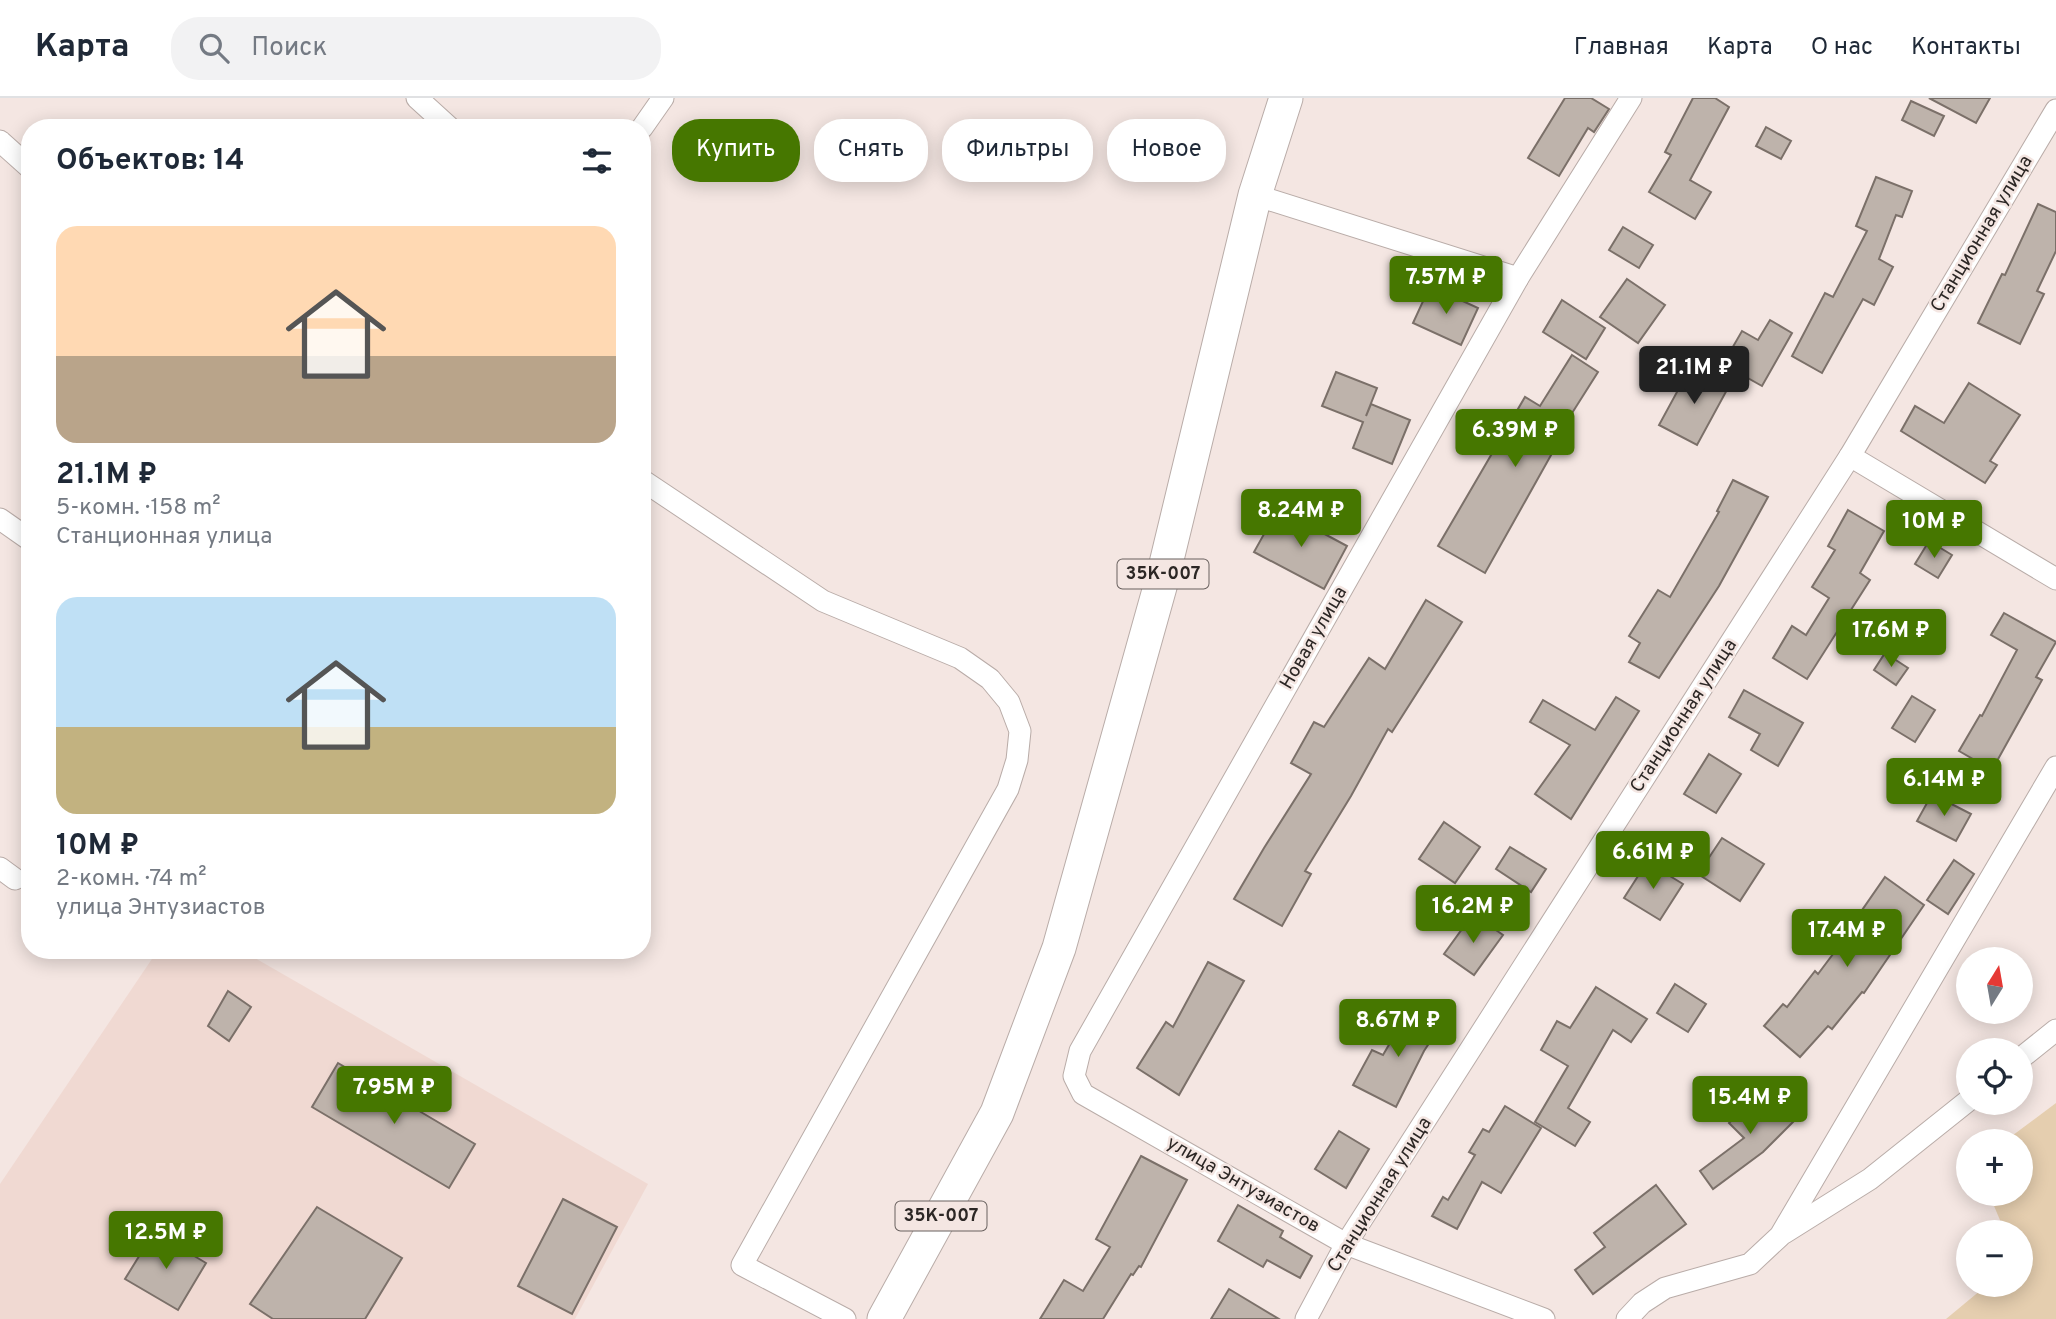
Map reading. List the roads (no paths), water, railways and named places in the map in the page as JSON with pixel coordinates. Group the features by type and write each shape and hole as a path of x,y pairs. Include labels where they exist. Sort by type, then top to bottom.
{"main road":[{"name":"35К-007","path":"884,1319 997,1113 1059,948 1163,576 1255,195 1286,98"}],"street":[{"path":"417,98 440,119"},
{"path":"648,119 663,98"},
{"name":"Новая улица","path":"1074,1076 1080,1051 1518,278 1632,98"},
{"name":"Станционная улица","path":"1306,1319 1346,1244 1850,456 2056,110"},
{"path":"0,141 21,160"},
{"path":"1255,195 1518,278"},
{"path":"1850,456 2056,579"},
{"path":"651,486 823,601 960,658 990,679 1003,694 1009,702 1020,731 1017,760 1008,789 742,1265 845,1319"},
{"path":"0,519 21,534"},
{"path":"1780,1236 2056,767"},
{"path":"2033,1048 2056,1030"},
{"name":"улица Энтузиастов","path":"1074,1076 1083,1094 1346,1244 1544,1319"},
{"path":"1627,1319 1642,1303 1665,1288 1750,1264 1780,1236 1870,1179 1956,1110"}]}
